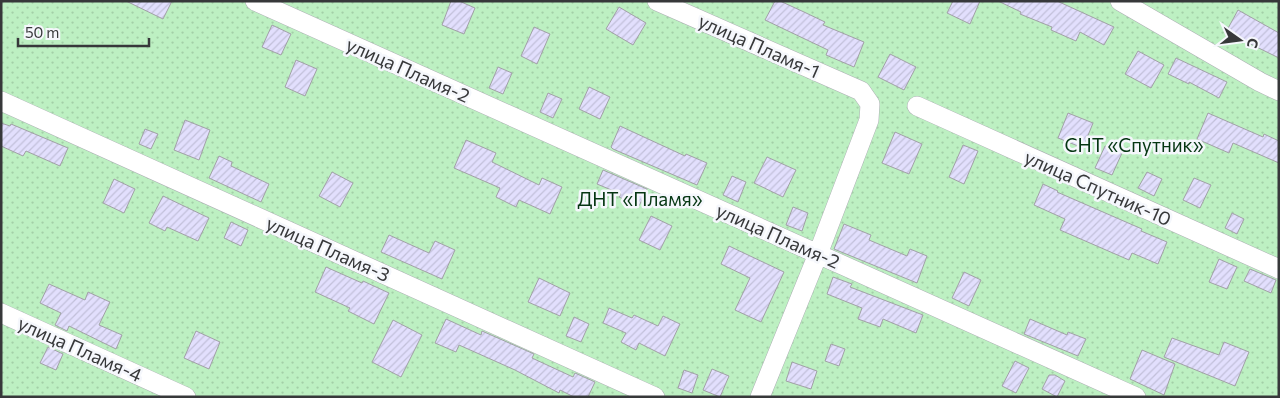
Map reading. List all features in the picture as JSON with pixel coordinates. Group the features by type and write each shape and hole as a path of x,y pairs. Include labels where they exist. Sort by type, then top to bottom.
{"street":[{"name":"улица Пламя-2","path":"255,1 1136,397"},
{"name":"улица Пламя-1","path":"657,1 861,90 870,104 869,120 818,254"},
{"path":"1120,1 1260,82 1279,91"},
{"name":"улица Пламя-3","path":"1,101 656,397"},
{"name":"улица Спутник-10","path":"917,106 1279,269"},
{"path":"760,397 818,254"},
{"name":"улица Пламя-4","path":"1,313 186,397"}],"green space":[{"name":"ДНТ «Пламя»","path":"1,1 1279,1 1279,397 1,397"}],"building":[{"path":"126,1 172,1 163,19"},
{"path":"451,1 459,1 475,8 464,34 442,25"},
{"path":"775,1 780,1 804,12 825,22 823,25 864,42 854,67 826,55 828,50 765,20"},
{"path":"953,1 980,1 970,24 947,13"},
{"path":"998,1 1057,1 1114,27 1104,45 1080,32 1076,41 1051,30 1052,27 1020,14 1021,12"},
{"path":"619,7 646,23 633,45 606,29"},
{"path":"1238,10 1279,33 1279,58 1226,32"},
{"path":"272,25 291,34 281,55 262,47"},
{"path":"534,27 550,34 537,64 521,56"},
{"path":"1138,51 1164,65 1151,88 1125,74"},
{"path":"890,54 916,67 904,90 878,77"},
{"path":"1176,58 1227,82 1219,98 1189,82 1189,84 1168,74"},
{"path":"296,60 317,69 305,96 285,87"},
{"path":"498,67 512,73 503,94 489,88"},
{"path":"589,87 610,97 600,119 579,109"},
{"path":"548,93 562,99 553,118 540,112"},
{"path":"1068,113 1093,123 1083,148 1058,138"},
{"path":"1208,113 1263,137 1264,134 1279,141 1279,163 1233,143 1229,153 1197,139"},
{"path":"185,120 210,130 199,160 174,150"},
{"path":"1,123 10,126 11,124 68,148 60,166 26,151 23,156 1,146"},
{"path":"620,126 685,156 686,154 707,163 697,185 613,149 611,147"},
{"path":"145,129 158,134 151,149 139,144"},
{"path":"895,132 922,144 909,174 882,163"},
{"path":"466,140 496,153 492,162 539,185 542,178 562,187 550,214 519,200 516,207 496,197 500,188 454,168"},
{"path":"963,145 978,151 964,184 949,177"},
{"path":"1105,146 1122,153 1112,175 1095,168"},
{"path":"219,156 232,162 231,166 269,184 261,202 209,178"},
{"path":"767,157 796,170 783,197 754,183"},
{"path":"603,170 647,189 639,206 619,197 621,194 597,184"},
{"path":"332,172 353,183 340,207 319,196"},
{"path":"1147,172 1162,179 1154,196 1138,188"},
{"path":"732,176 746,182 738,202 723,195"},
{"path":"1194,178 1211,185 1200,208 1183,200"},
{"path":"114,179 135,189 124,213 103,203"},
{"path":"1043,184 1167,242 1158,264 1132,253 1129,260 1060,230 1065,219 1034,205"},
{"path":"163,196 209,218 198,241 167,227 165,231 149,223"},
{"path":"793,207 808,213 802,231 786,225"},
{"path":"1232,213 1244,219 1237,234 1225,228"},
{"path":"651,216 672,226 660,250 639,240"},
{"path":"231,222 248,230 241,246 224,238"},
{"path":"844,224 871,235 869,240 907,256 910,249 927,256 917,283 834,249"},
{"path":"389,235 429,253 435,241 455,250 442,279 381,252"},
{"path":"729,246 784,272 761,322 735,310 750,278 721,264"},
{"path":"1219,259 1237,267 1227,289 1209,282"},
{"path":"326,267 389,293 374,324 348,311 350,308 315,292"},
{"path":"1250,269 1276,280 1271,293 1244,281"},
{"path":"964,272 981,280 969,306 952,298"},
{"path":"833,277 852,284 850,287 923,315 916,333 883,319 880,327 858,319 862,308 827,294"},
{"path":"539,278 570,293 560,316 528,302"},
{"path":"49,284 85,300 88,292 110,302 99,325 122,335 116,349 69,326 67,331 55,325 61,313 40,303"},
{"path":"609,308 632,318 634,315 658,326 663,316 680,324 665,356 639,343 636,350 621,342 626,333 603,323"},
{"path":"574,317 589,324 581,342 566,336"},
{"path":"446,319 481,335 482,331 534,354 532,358 573,377 575,373 595,382 588,397 574,397 560,390 559,393 515,370 459,345 456,352 435,343"},
{"path":"1030,319 1067,335 1068,332 1086,339 1078,356 1024,334"},
{"path":"393,320 422,335 401,377 372,362"},
{"path":"196,331 220,342 209,369 184,358"},
{"path":"1172,338 1219,355 1224,342 1249,352 1235,386 1164,357"},
{"path":"831,344 845,349 839,366 825,361"},
{"path":"48,347 63,354 56,370 40,363"},
{"path":"1142,350 1175,364 1164,395 1130,379"},
{"path":"1015,361 1029,368 1016,393 1002,386"},
{"path":"792,362 817,371 811,389 786,381"},
{"path":"712,369 729,376 720,397 703,390"},
{"path":"684,370 698,375 692,393 678,388"},
{"path":"1049,375 1055,375 1065,381 1057,397 1042,389"}],"park label":[{"name":"СНТ «Спутник»","path":"1134,145"}]}
